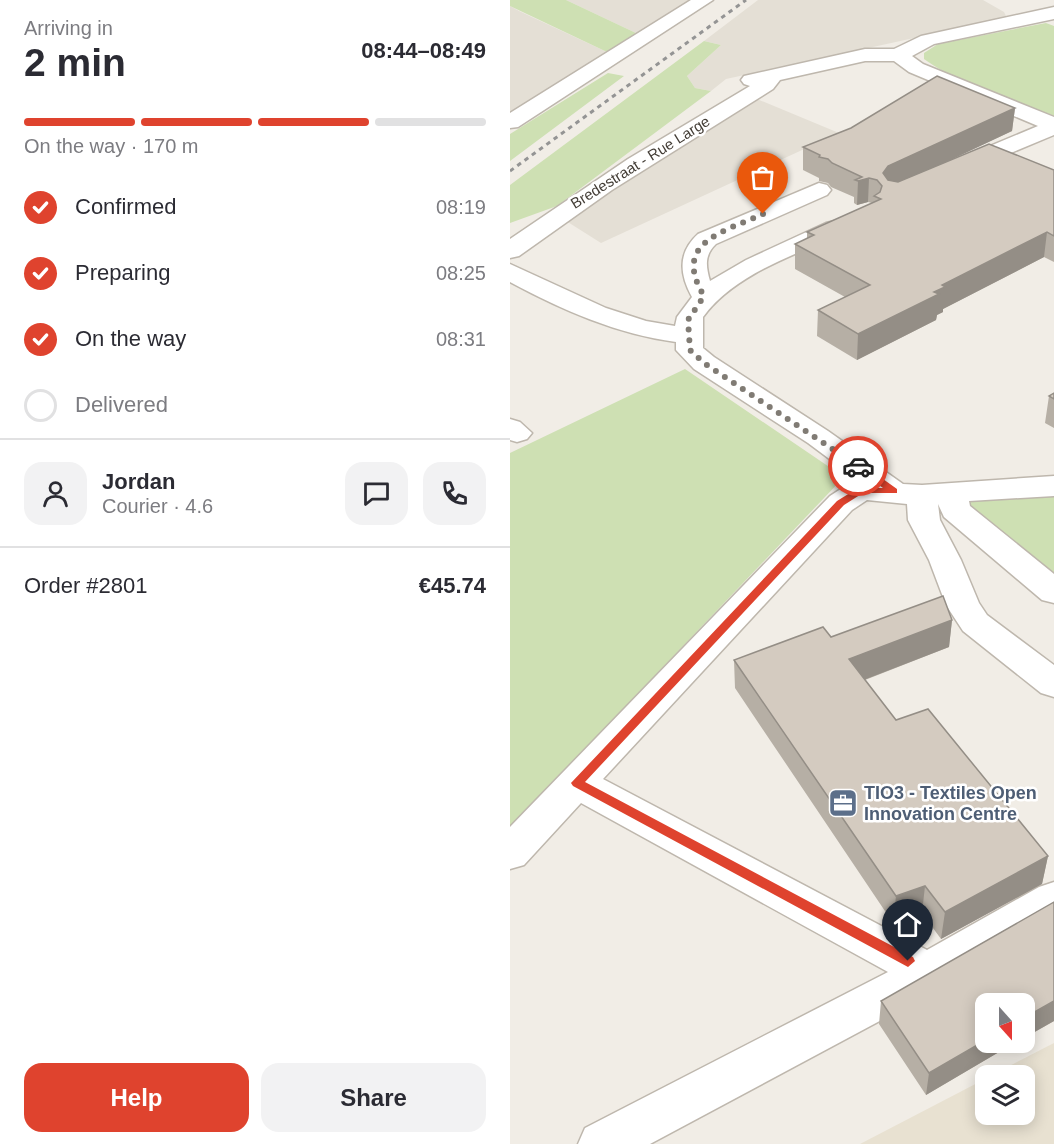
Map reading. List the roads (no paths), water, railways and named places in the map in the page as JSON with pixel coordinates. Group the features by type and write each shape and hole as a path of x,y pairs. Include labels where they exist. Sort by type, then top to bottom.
{"street":[{"path":"510,122 704,0"},
{"path":"999,4 1024,20"},
{"name":"Bredestraat - Rue Large","path":"737,82 772,77 865,55 909,49 1054,14"},
{"path":"909,49 903,60 916,68 1054,126"},
{"name":"Bredestraat - Rue Large","path":"510,251 562,212 628,168 766,85 772,77"},
{"path":"937,178 1054,126"},
{"path":"704,296 698,285 695,270 697,249 707,239 819,190"},
{"path":"858,216 726,281 704,296 688,320 690,350 704,363 818,437 933,493 1054,592"},
{"path":"510,272 567,303 592,313 668,334 689,336"},
{"path":"510,852 841,503 861,490 933,493 1054,486"},
{"path":"933,493 924,519 945,560 963,605 975,623 1054,684"},
{"path":"577,783 928,972"},
{"path":"602,1144 928,972 1054,899"}],"railway":[{"path":"510,171 746,0"}],"place":[{"name":"TIO3 - Textiles Open Innovation Centre","path":"843,803"}]}
